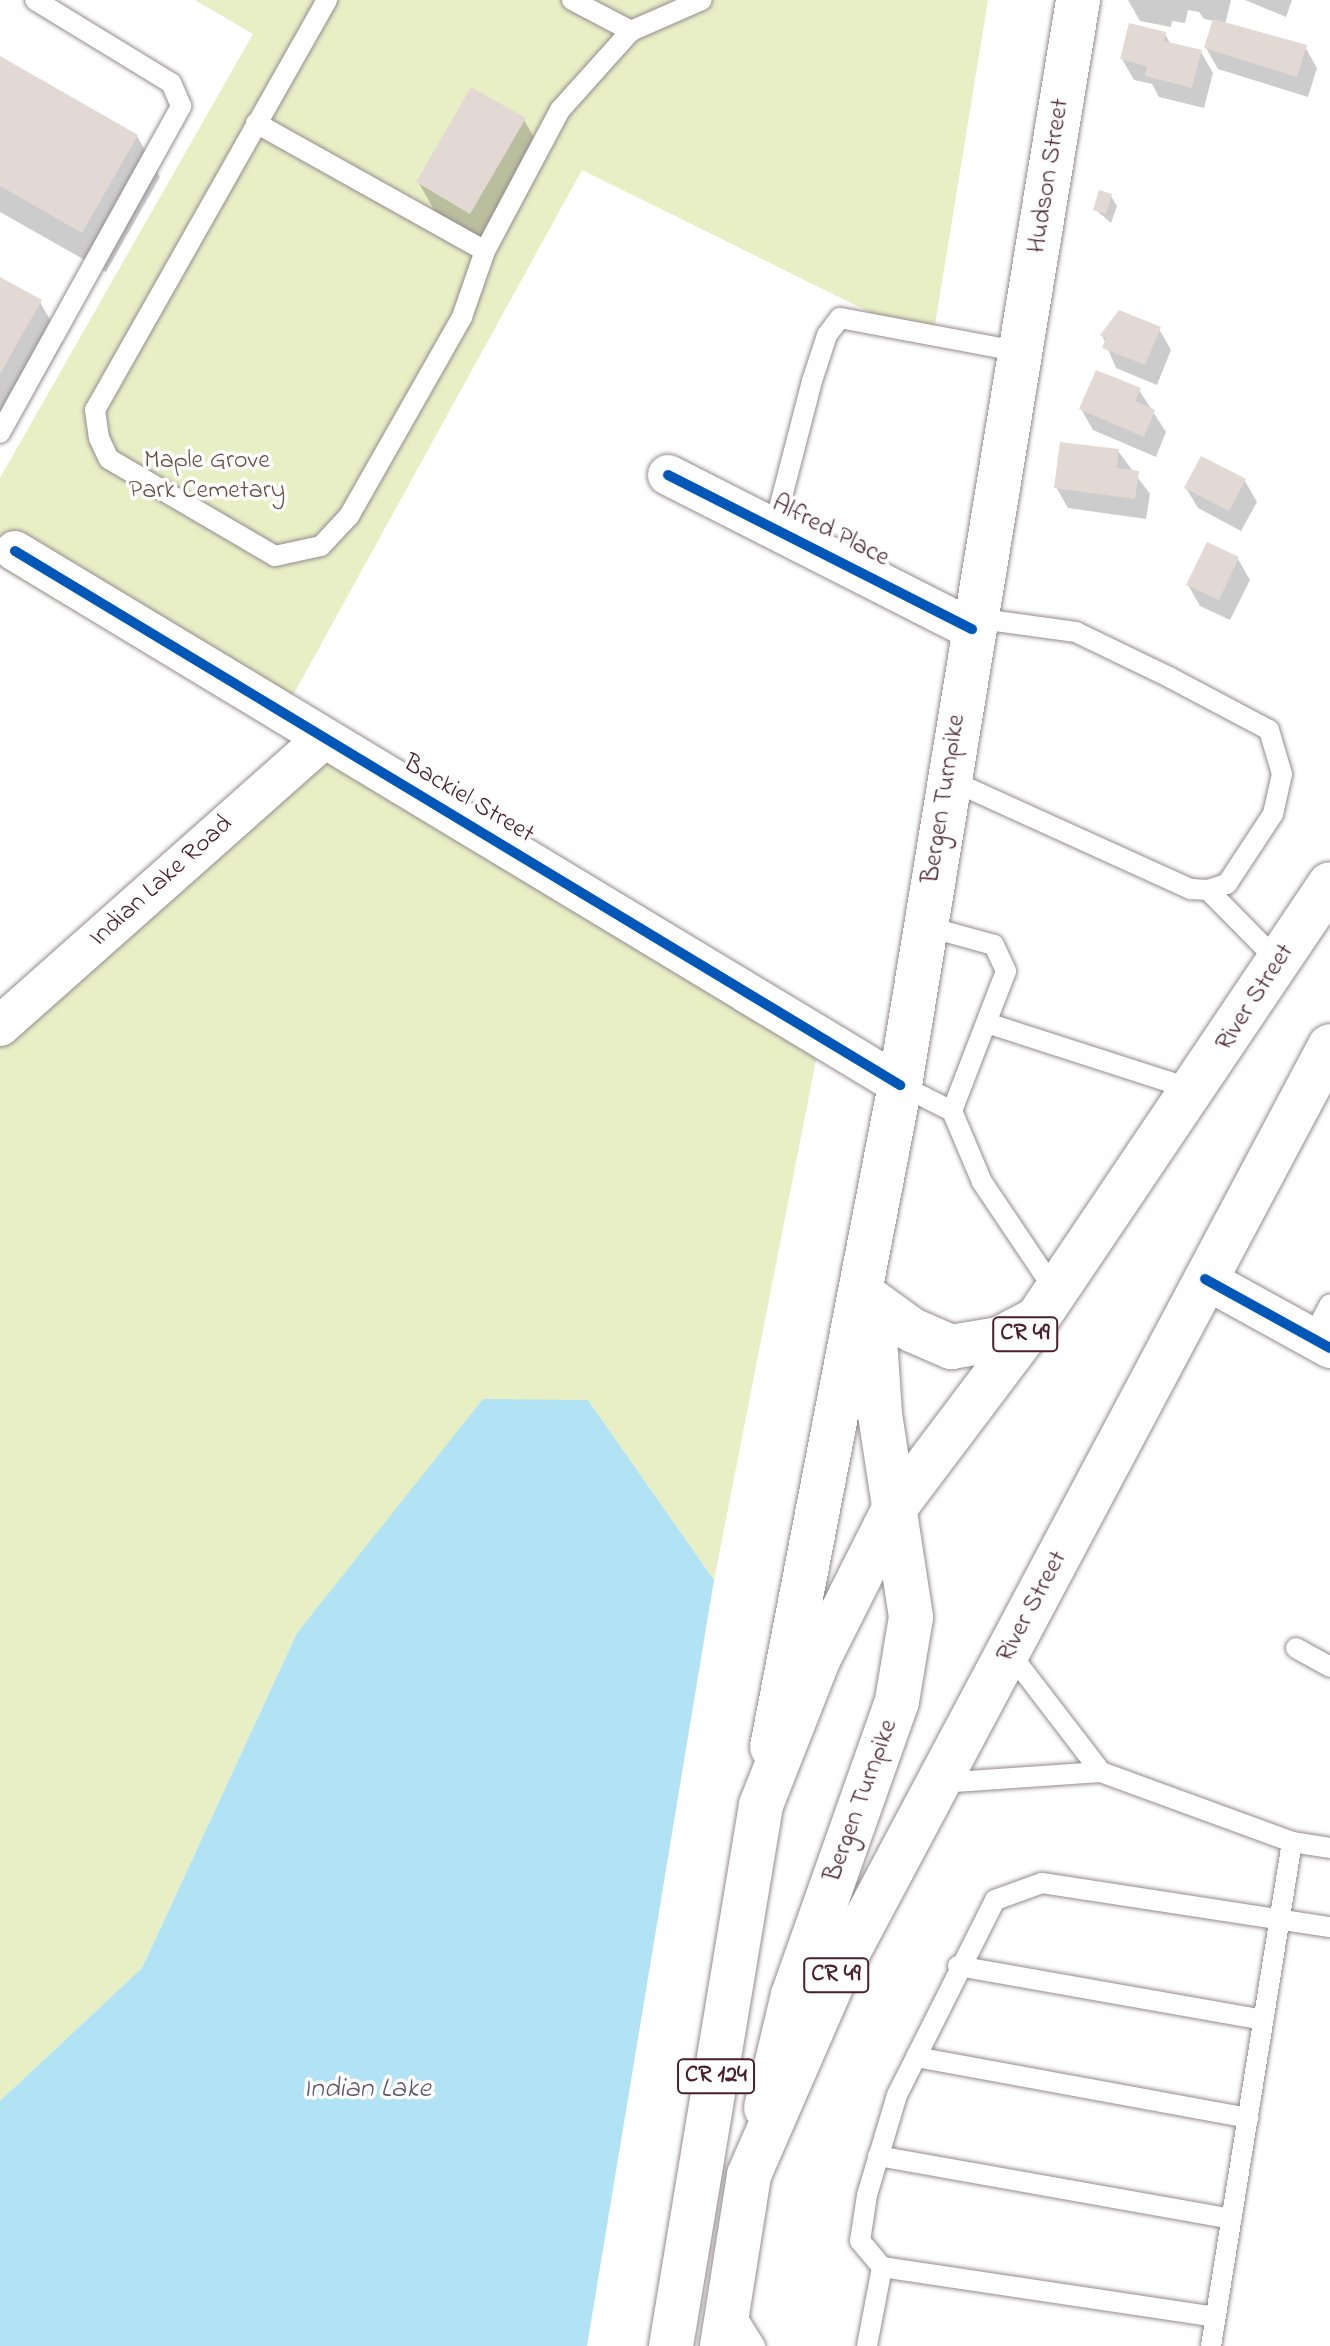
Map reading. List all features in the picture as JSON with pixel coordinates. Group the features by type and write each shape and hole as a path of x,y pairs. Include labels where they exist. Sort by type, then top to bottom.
{"main road":[{"name":"Hudson Street","path":"1022,352 1078,0"},
{"name":"Bergen Turnpike","path":"671,2346 761,1805 900,1085 973,624 1022,352"},
{"name":"River Street","path":"761,1805 819,1658 894,1509 1046,1305 1195,1090 1330,884"},
{"name":"River Street","path":"749,2175 835,1977 1330,1046"},
{"name":"Bergen Turnpike","path":"722,2346 749,2175 793,1995 897,1701 911,1617 880,1414 869,1247"},
{"path":"872,1301 912,1330 951,1347 999,1339 1046,1305"}],"street":[{"name":"Alfred Place","path":"668,475 973,624"},
{"name":"Backiel Street","path":"15,551 900,1085"},
{"name":"Indian Lake Road","path":"0,1026 323,739"},
{"path":"1205,1279 1321,1343"}],"lane":[{"path":"0,433 181,106 171,83 35,0"},
{"path":"327,0 101,394 95,423 109,459 275,556 321,546 342,528 462,317 485,251 560,110 631,31 702,0"},
{"path":"572,0 631,31"},
{"path":"256,123 485,251"},
{"path":"774,528 812,381 827,335 840,318 1022,352"},
{"path":"948,779 1191,889 1208,890 1227,884 1273,814 1282,774 1269,730 1076,632 973,624"},
{"path":"1208,890 1279,962"},
{"path":"925,926 994,945 1006,971 952,1111"},
{"path":"987,1023 1195,1090"},
{"path":"900,1085 952,1111 982,1182 1046,1305"},
{"path":"1321,1343 1330,1304"},
{"path":"1296,1648 1330,1667"},
{"path":"1009,1652 1101,1772"},
{"path":"940,1783 1101,1772 1292,1842 1330,1848"},
{"path":"1211,2346 1292,1842"},
{"path":"1215,2317 882,2267 860,2241 878,2156 916,2057 958,1966 995,1900 1042,1883 1330,1927"},
{"path":"958,1966 1263,2020"},
{"path":"916,2057 1248,2118"},
{"path":"878,2156 1231,2219"},
{"path":"867,2346 882,2267"},
{"path":"729,2304 755,2346"}],"green space":[{"name":"Maple Grove Park Cemetary","path":"195,0 988,0 932,343 582,170 275,728 0,567 0,478 253,34"},
{"path":"309,749 817,1055 714,1580 588,1400 297,1633 142,1968 0,2101 0,1029"}],"water":[{"name":"Indian Lake","path":"483,1399 588,1400 714,1580 587,2346 0,2346 0,2101 142,1968 297,1633"}],"building":[{"path":"1213,19 1307,45 1297,77 1204,48"},
{"path":"1129,23 1166,32 1164,41 1202,50 1192,88 1145,76 1147,66 1120,59"},
{"path":"0,56 138,135 82,233 0,186"},
{"path":"471,87 526,118 470,214 416,182"},
{"path":"1099,190 1112,194 1106,214 1093,210"},
{"path":"0,277 42,300 0,374"},
{"path":"1119,310 1161,327 1145,365 1102,348 1106,338 1100,335"},
{"path":"1096,370 1141,388 1135,401 1155,410 1144,437 1079,409"},
{"path":"1060,442 1119,449 1117,468 1139,471 1135,499 1054,488"},
{"path":"1201,456 1246,479 1229,511 1184,488"},
{"path":"1207,542 1239,557 1219,600 1186,585"}],"cycle path":[{"path":"668,475 972,629"},
{"path":"15,551 900,1085"},
{"path":"1205,1279 1330,1348"}]}
